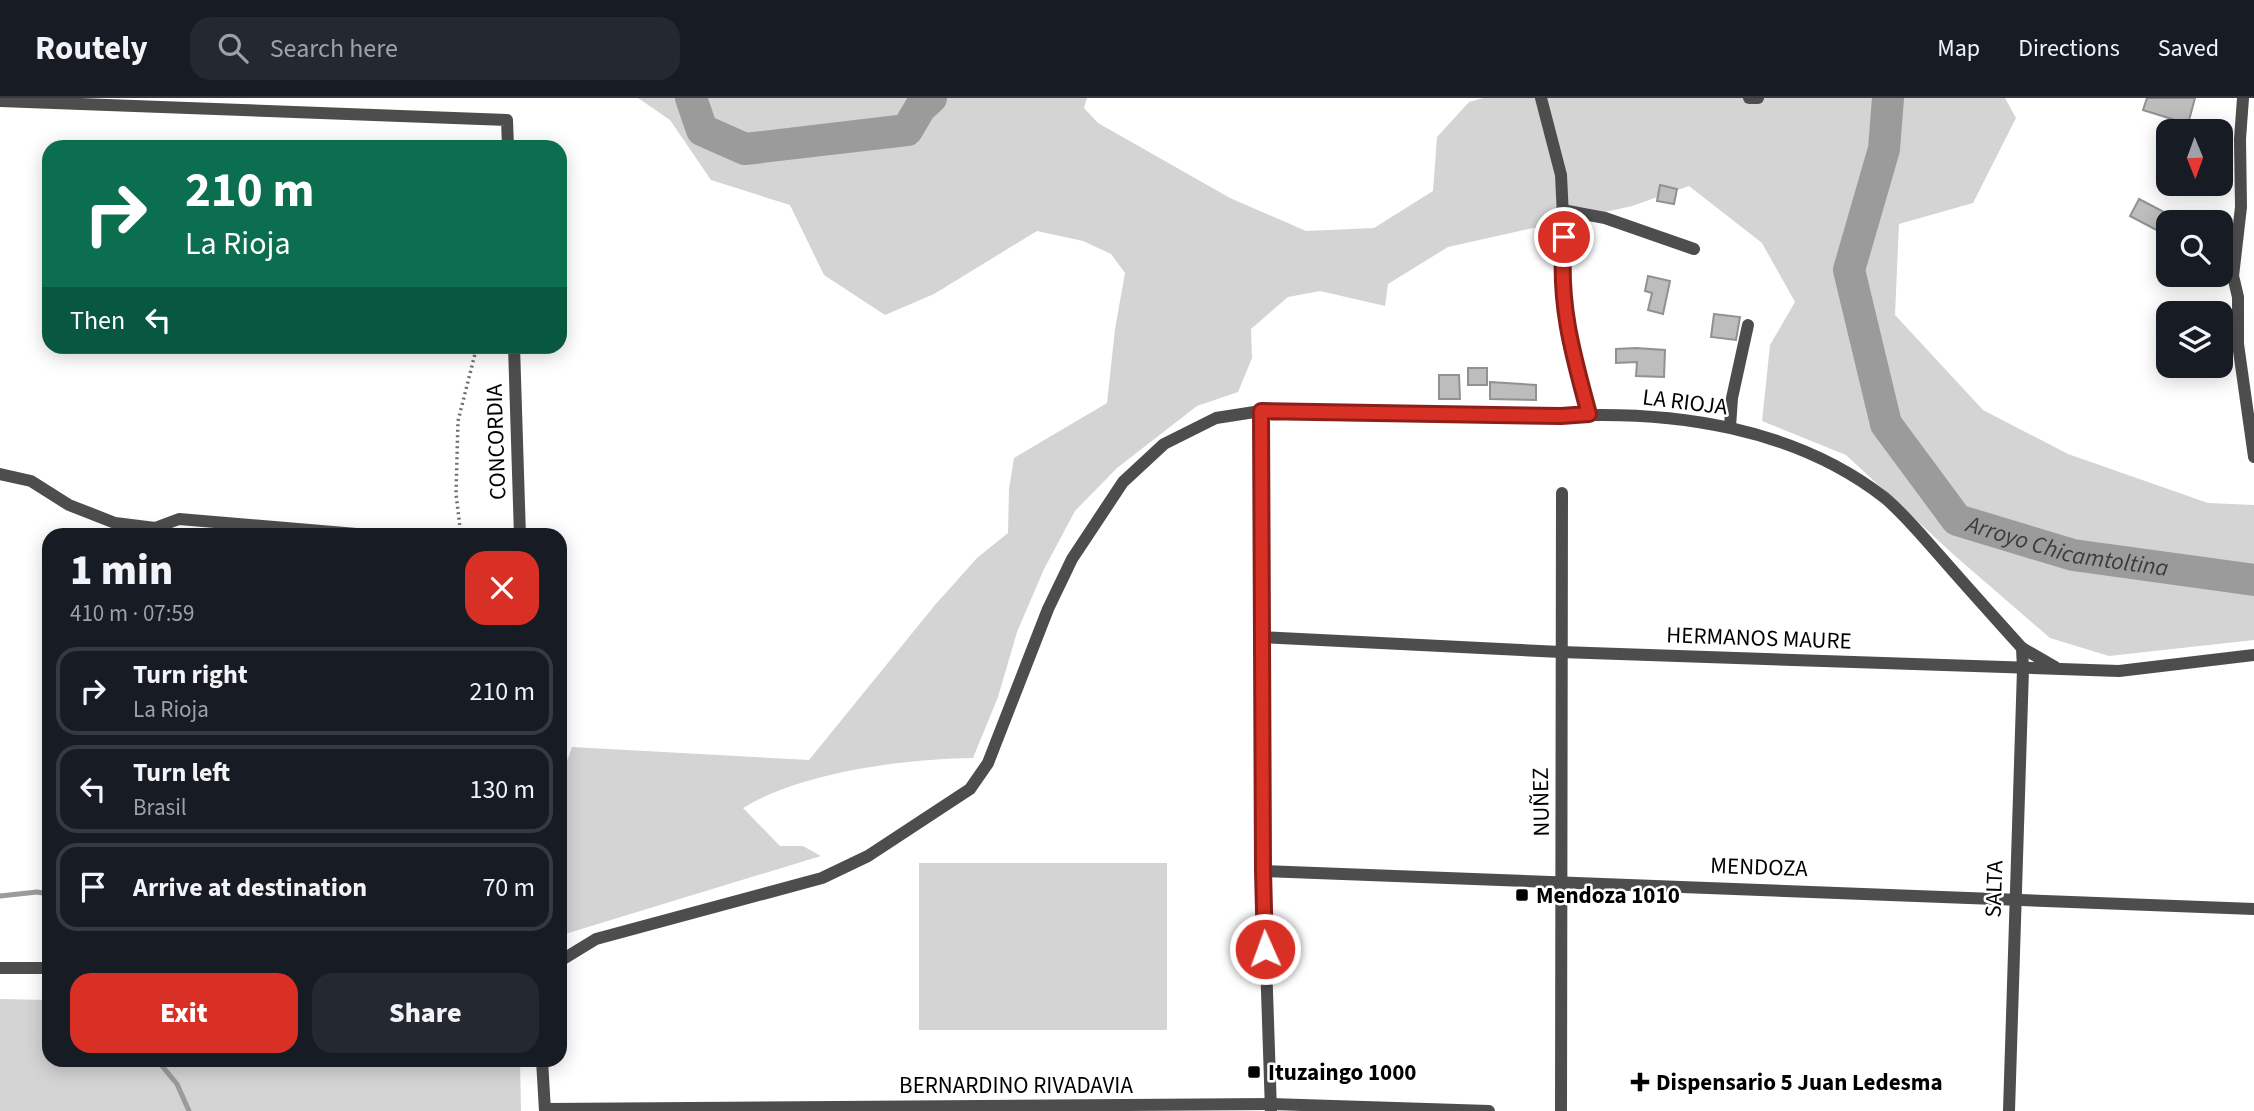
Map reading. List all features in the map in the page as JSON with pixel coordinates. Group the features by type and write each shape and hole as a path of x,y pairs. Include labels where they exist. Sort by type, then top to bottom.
{"street":[{"path":"1541,98 1560,175 1564,237 1561,267 1563,298 1570,344 1589,414"},
{"path":"1749,98 1758,98"},
{"path":"2243,98 2240,139 2241,207 2233,276 2238,297 2238,344 2254,457"},
{"path":"0,101 49,100 507,120 508,140"},
{"path":"1562,210 1605,218 1694,249"},
{"path":"1730,427 1732,398 1748,324"},
{"name":"CONCORDIA","path":"514,354 520,528"},
{"path":"2243,378 2254,386"},
{"path":"1261,411 1263,871 1271,1108"},
{"name":"LA RIOJA","path":"567,957 596,939 822,878 869,856 970,789 988,763 1048,609 1072,559 1123,482 1164,444 1216,418 1261,411 1561,416 1589,414 1673,418 1730,427 1807,452 1856,478 1886,500 2022,648 2061,670"},
{"path":"0,474 31,481 69,505 115,523 155,528 179,519 285,528"},
{"name":"NUÑEZ","path":"1561,1111 1562,493"},
{"name":"HERMANOS MAURE","path":"1261,637 1561,652 2061,670 2119,671 2254,655"},
{"path":"2022,648 2023,669"},
{"name":"SALTA","path":"2009,1111 2023,669"},
{"name":"MENDOZA","path":"1263,871 2254,909"},
{"path":"0,968 42,968"},
{"path":"542,1067 545,1110"},
{"name":"BERNARDINO RIVADAVIA","path":"545,1110 1271,1108 1489,1111"}],"path":[{"path":"460,528 456,494 458,421 475,354"}],"shaded area":[{"path":"638,98 1087,98 1084,108 1098,123 1230,198 1306,231 1374,228 1433,191 1437,137 1469,102 1483,98 2005,98 2016,118 1973,203 1899,224 1895,315 1983,410 2068,454 2208,503 2254,505 2254,640 2109,656 2050,638 1954,555 1846,455 1762,421 1770,345 1795,302 1762,243 1689,186 1632,206 1448,247 1388,284 1385,306 1320,291 1288,297 1251,329 1252,358 1238,392 1197,406 1117,468 1075,511 1044,569 1017,632 998,697 973,758 916,761 854,770 794,785 767,796 743,808 780,846 803,846 821,856 567,933 567,761 572,747 809,760 935,605 977,558 1008,533 1009,489 1014,458 1107,403 1115,329 1125,273 1111,254 1083,241 1037,231 934,294 885,315 824,275 790,205 711,180 670,120"},
{"path":"919,863 1167,863 1167,1030 919,1030"},
{"path":"0,999 42,1000 42,1067 520,1067 521,1111 0,1111"}],"building":[{"path":"2147,98 2195,98 2189,119 2172,119 2143,110"},
{"path":"1660,185 1677,189 1674,204 1657,201"},
{"path":"2139,199 2160,210 2156,210 2156,230 2130,216"},
{"path":"1648,276 1670,281 1663,314 1648,310 1652,293 1645,291"},
{"path":"1714,314 1740,317 1736,340 1711,337"},
{"path":"1616,349 1665,350 1664,377 1636,376 1637,362 1616,363"},
{"path":"1468,368 1487,368 1487,385 1468,385"},
{"path":"1439,375 1459,375 1460,399 1439,399"},
{"path":"1490,382 1536,385 1536,400 1490,399"}],"waterway":[{"name":"Arroyo Chicamtoltina","path":"691,98 702,130 745,149 907,130 920,108 931,98"},
{"name":"Arroyo Chicamtoltina","path":"1888,98 1884,149 1849,270 1886,424 1957,520 2073,555 2254,580"},
{"path":"0,896 42,893"},
{"path":"163,1067 177,1084 189,1111"}],"place":[{"name":"Mendoza 1010","path":"1522,895"},
{"name":"Ituzaingo 1000","path":"1254,1072"},
{"name":"Dispensario 5 Juan Ledesma","path":"1640,1082"}],"route":[{"path":"1265,949 1261,411 1561,416 1589,414 1570,344 1563,298 1561,267 1564,237"}]}
